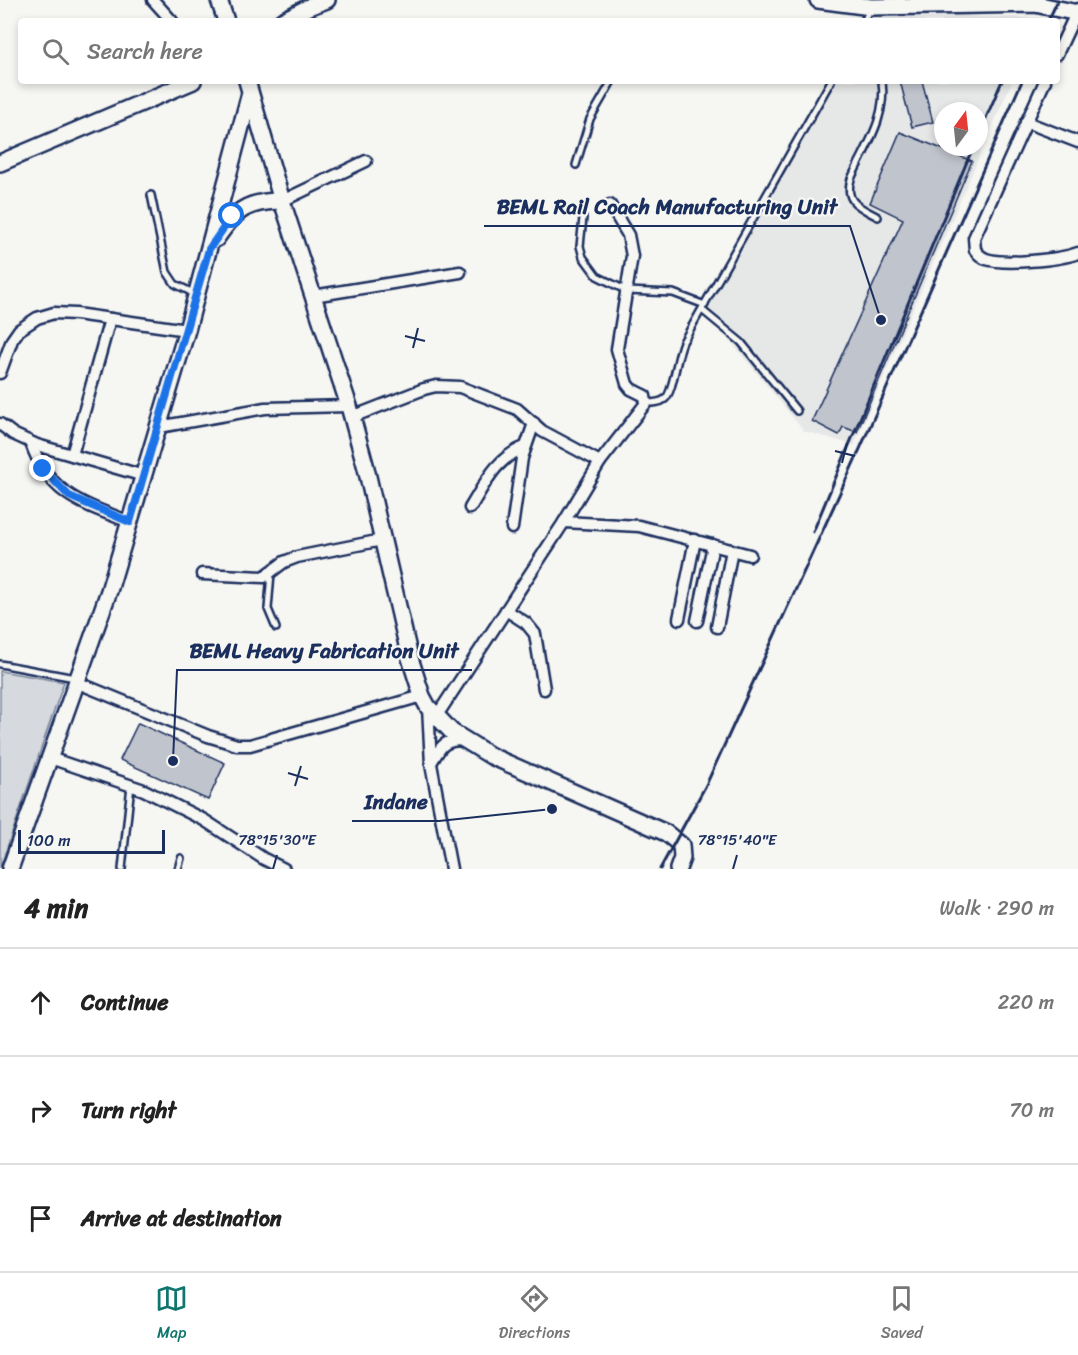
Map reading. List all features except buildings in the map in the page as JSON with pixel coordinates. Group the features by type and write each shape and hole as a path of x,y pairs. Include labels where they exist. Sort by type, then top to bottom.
{"main road":[{"path":"288,18 327,0"},
{"path":"818,0 868,14 1035,4 1077,12"},
{"path":"0,163 186,84"},
{"path":"248,87 282,201 350,411 366,468 410,658 429,707 464,740 491,756 666,833 681,845 682,858 678,869"},
{"path":"10,869 109,591 159,427 197,295 248,87"},
{"path":"209,249 232,216 253,204 282,201"}],"street":[{"path":"153,0 169,18"},
{"path":"1060,48 1077,12"},
{"path":"1044,84 974,238 975,250 982,258 998,261 1061,258 1078,253"},
{"path":"1026,122 1078,142"},
{"path":"282,201 366,161"},
{"path":"76,680 208,736 237,745 250,745 429,707 506,610 600,462 646,403 645,396 631,389 627,384 617,349 632,269 631,246 623,226 610,206"},
{"path":"313,296 460,272"},
{"path":"0,373 12,340 19,330 37,318 54,314 76,314 187,330"},
{"path":"72,455 110,319"},
{"path":"159,427 265,408 350,411 424,389 449,386 468,390 517,409 547,434 600,462"},
{"path":"512,528 525,447 534,423"},
{"path":"0,424 13,434 31,442 144,476"},
{"path":"31,442 43,469 69,496 130,522"},
{"path":"471,508 498,464 515,451 525,447"},
{"path":"564,522 626,525 654,529 750,555"},
{"path":"202,574 259,577 271,573 290,559 382,540"},
{"path":"679,619 695,540"},
{"path":"697,621 713,545"},
{"path":"717,627 732,550"},
{"path":"506,610 526,623 535,634 544,689"},
{"path":"429,707 431,764 451,869"},
{"path":"431,764 440,747 450,740 464,740"},
{"path":"50,758 144,790 204,820 264,859 284,869"}],"lane":[{"path":"576,165 590,119 610,84"},
{"path":"646,403 660,402 669,395 678,354 829,84"},
{"path":"878,217 852,201 848,187 881,116 882,84"},
{"path":"151,195 167,272 175,284 197,295"},
{"path":"583,218 580,246 583,257 588,267 602,280 627,291 673,293 703,307 741,342 797,411"},
{"path":"271,573 268,609 276,628"},
{"path":"0,664 76,680"},
{"path":"122,869 130,785"},
{"path":"178,869 181,858"}],"shaded area":[{"path":"968,0 969,16 1039,18 862,18 865,12"},
{"path":"825,84 1011,84 988,136 988,102 934,102 934,156 979,156 854,445 804,431 702,306"},
{"path":"0,671 64,682 0,868"}],"railway":[{"path":"1049,18 1058,0"},
{"path":"988,113 1001,84"},
{"path":"660,869 706,785 860,449 1021,84"},
{"path":"813,532 969,156"}],"place":[{"name":"BEML Rail Coach Manufacturing Unit","path":"881,320"},
{"name":"BEML Heavy Fabrication Unit","path":"173,761"},
{"name":"Indane","path":"552,809"}],"route":[{"path":"43,469 59,488 80,503 130,522 209,249 232,216"}]}
